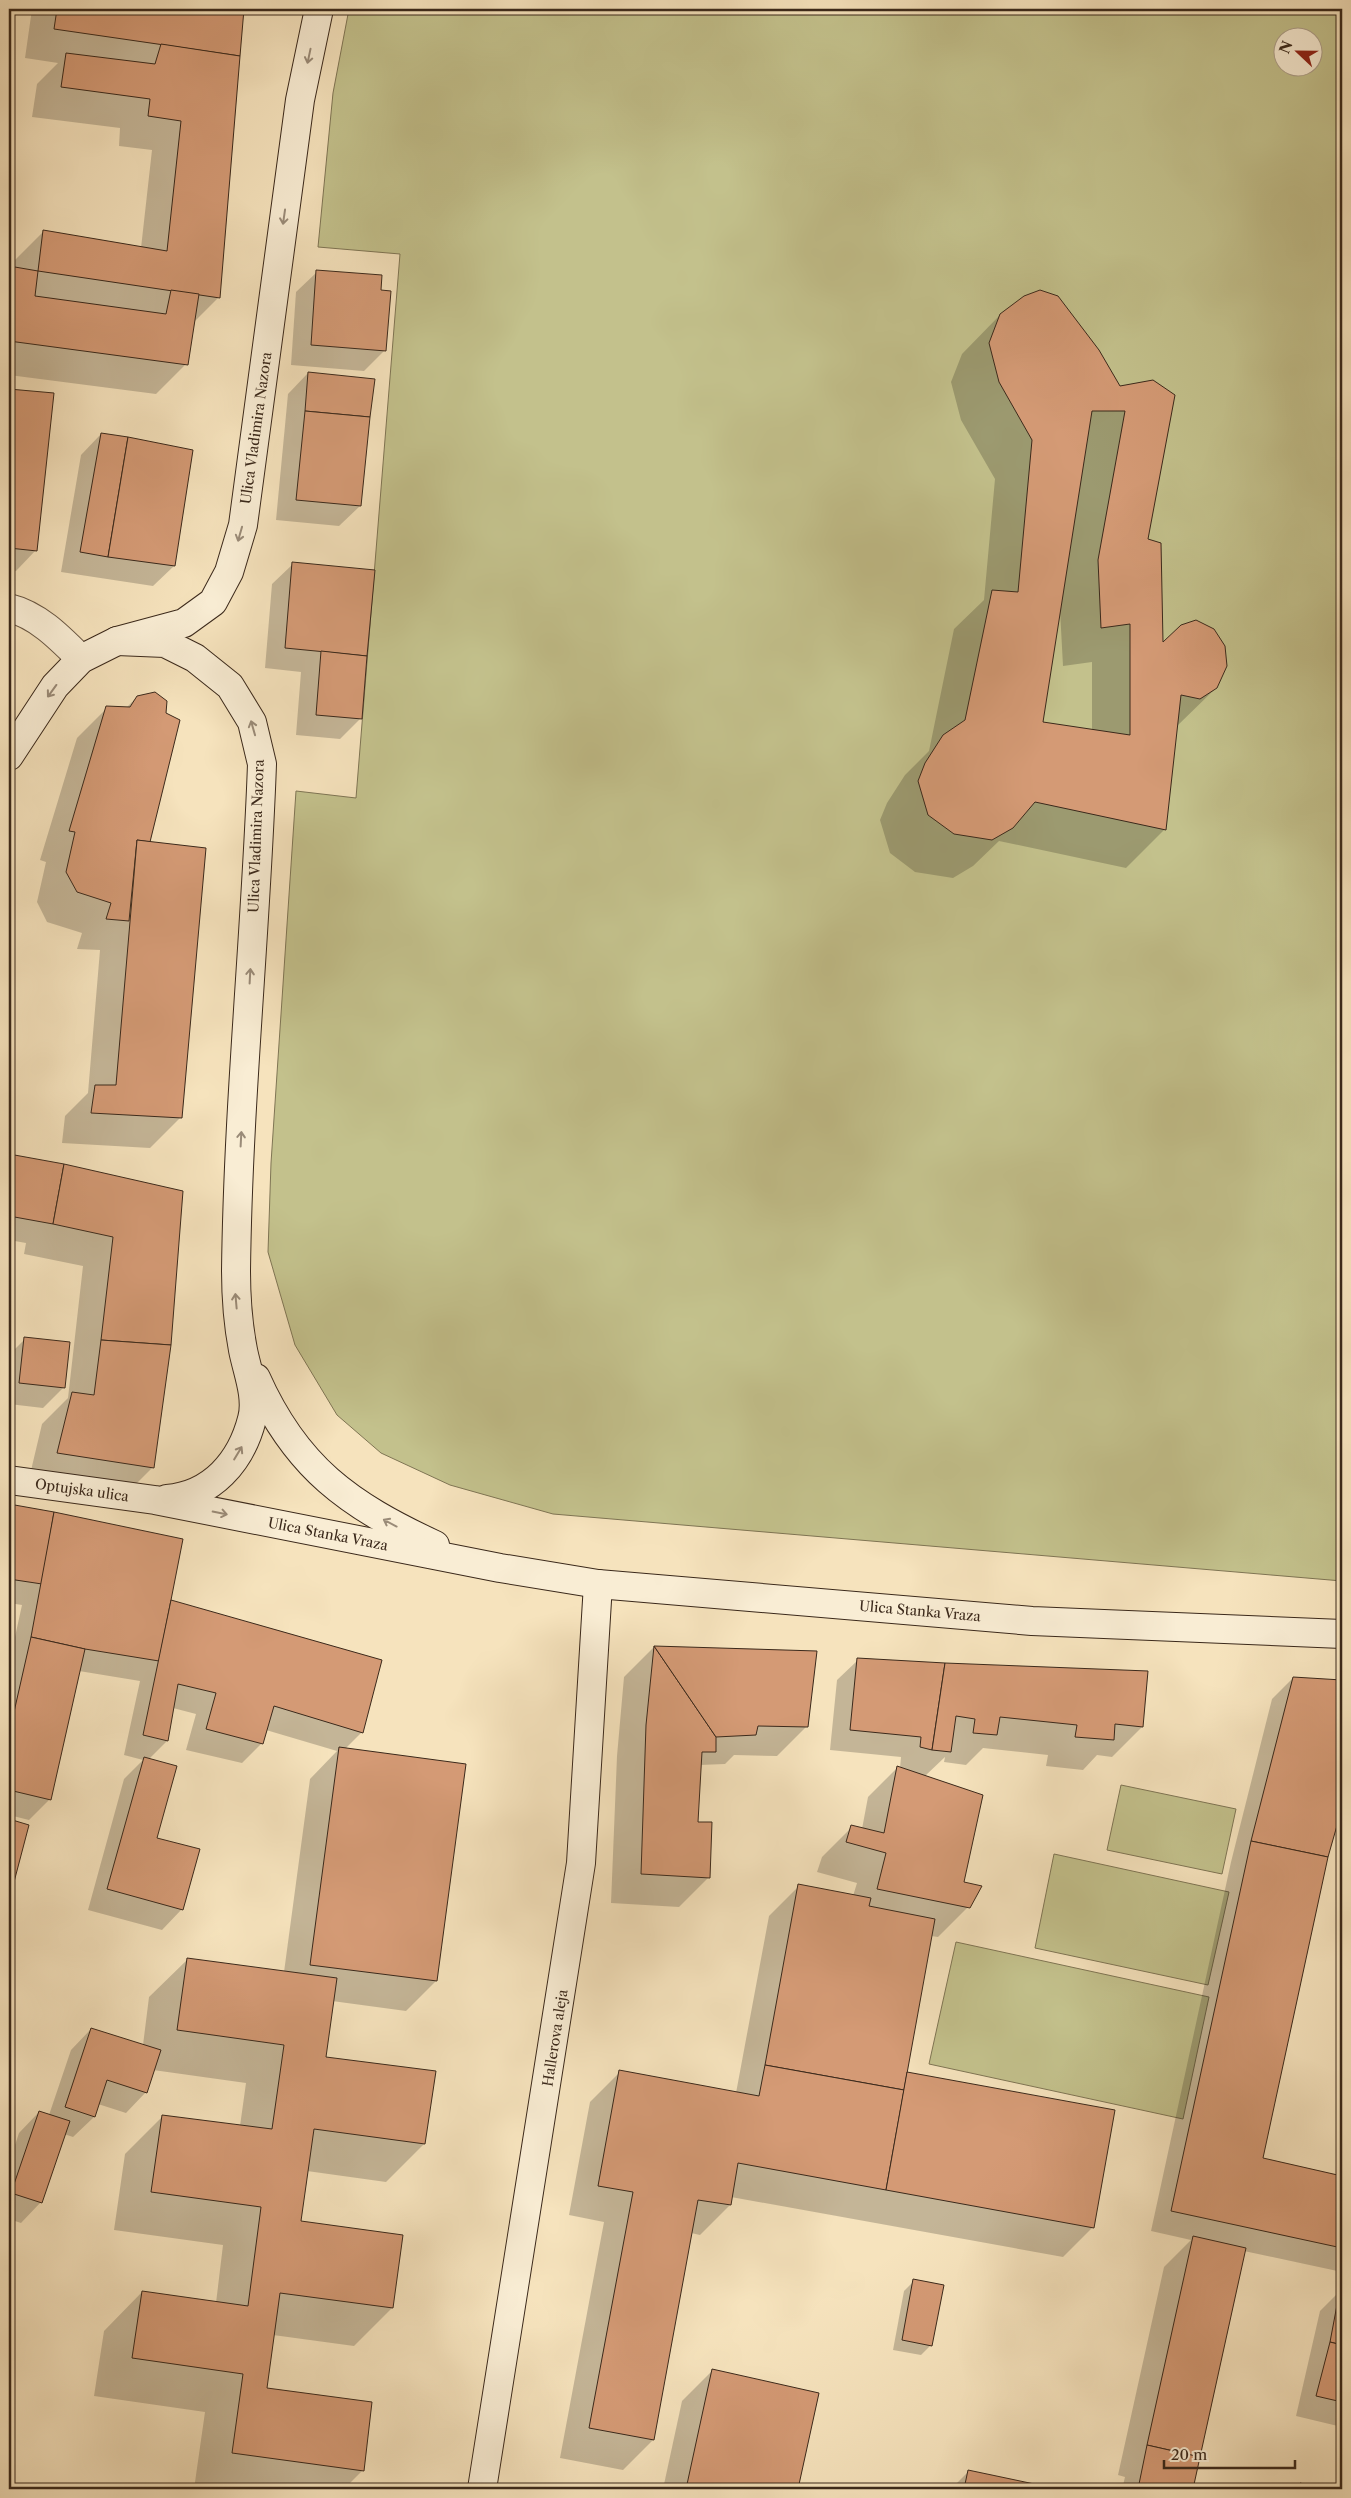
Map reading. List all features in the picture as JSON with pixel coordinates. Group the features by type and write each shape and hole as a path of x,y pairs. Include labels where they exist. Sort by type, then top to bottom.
{"main road":[{"name":"Ulica Vladimira Nazora","path":"117,641 184,623 213,602 229,572 243,525 300,100 319,9"},
{"path":"9,608 19,611 51,630 81,659"},
{"name":"Ulica Vladimira Nazora","path":"117,641 165,643 195,658 230,686 252,722 262,764 236,1209 236,1298 242,1349"},
{"path":"9,756 55,686 81,659 117,641"},
{"path":"155,1500 181,1498 207,1488 226,1471 241,1450 253,1418 252,1392 242,1349"},
{"name":"Ulica Stanka Vraza","path":"242,1349 267,1404 292,1443 322,1476 356,1504 391,1524 444,1549 500,1568"},
{"name":"Optujska ulica","path":"9,1480 155,1500"},
{"name":"Ulica Stanka Vraza","path":"155,1500 500,1568 598,1584 1032,1620 1342,1634"},
{"name":"Hallerova aleja","path":"482,2489 581,1863 598,1584"}],"shaded area":[{"path":"349,9 1342,9 1342,1581 553,1514 450,1485 381,1453 337,1415 295,1345 268,1252 271,1163 296,791 356,798 400,254 318,247 333,93"},
{"path":"1121,1785 1236,1809 1222,1874 1107,1850"},
{"path":"1054,1854 1229,1892 1208,1985 1035,1948"},
{"path":"956,1942 1209,1997 1183,2119 929,2064"}],"building":[{"path":"57,9 244,9 240,56 54,29"},
{"path":"161,44 240,56 220,298 38,271 43,230 167,251 181,121 148,116 150,99 61,87 66,53 155,64"},
{"path":"9,266 38,271 35,296 166,314 171,290 199,294 188,365 9,341"},
{"path":"316,270 382,275 381,290 391,291 386,351 311,345"},
{"path":"1040,290 1058,296 1099,350 1120,386 1153,380 1175,395 1148,539 1161,543 1163,642 1181,625 1196,620 1214,629 1225,646 1227,666 1217,688 1200,699 1181,695 1166,830 1035,802 1013,828 992,840 954,834 928,815 918,781 925,763 943,735 965,720 992,590 1018,592 1032,440 999,382 989,343 1000,314 1024,296","holes":["1092,411 1125,411 1098,560 1101,628 1130,624 1130,735 1043,722"]},
{"path":"308,372 375,379 370,417 305,411"},
{"path":"9,389 54,393 37,551 9,548"},
{"path":"305,411 370,417 361,506 296,500"},
{"path":"101,433 128,437 108,557 80,552"},
{"path":"128,437 193,450 175,566 108,557"},
{"path":"292,562 375,570 367,656 285,648"},
{"path":"321,651 367,656 362,719 316,715"},
{"path":"155,692 167,701 166,713 180,720 150,842 137,840 129,921 106,919 111,903 77,892 66,872 75,832 69,831 106,706 130,707 137,696"},
{"path":"137,840 206,848 182,1118 91,1113 95,1085 116,1085"},
{"path":"9,1154 64,1164 53,1224 9,1216"},
{"path":"64,1164 183,1191 171,1345 101,1340 113,1237 53,1224"},
{"path":"24,1337 70,1342 65,1388 19,1383"},
{"path":"101,1340 171,1345 154,1468 57,1453 72,1392 94,1395"},
{"path":"9,1504 54,1512 42,1584 9,1579"},
{"path":"54,1512 183,1539 159,1661 85,1649 31,1637"},
{"path":"171,1600 382,1660 363,1733 274,1706 263,1744 206,1729 216,1693 178,1684 168,1741 143,1735"},
{"path":"31,1637 85,1649 51,1800 9,1790 9,1734"},
{"path":"654,1646 716,1737 716,1752 702,1752 698,1822 712,1822 710,1878 641,1874 646,1725"},
{"path":"654,1646 817,1651 808,1727 758,1726 756,1735 716,1737"},
{"path":"857,1658 945,1663 932,1750 920,1747 921,1737 850,1730"},
{"path":"945,1663 1148,1671 1143,1727 1115,1724 1114,1740 1075,1737 1077,1725 1000,1717 997,1735 973,1733 975,1719 956,1716 951,1752 932,1750"},
{"path":"1293,1677 1342,1680 1342,1808 1328,1857 1251,1841"},
{"path":"339,1747 466,1764 437,1981 310,1965"},
{"path":"144,1757 177,1766 157,1838 200,1849 183,1910 107,1889"},
{"path":"897,1766 983,1795 964,1882 982,1886 970,1908 877,1889 886,1853 846,1842 851,1825 884,1833"},
{"path":"9,1819 29,1825 9,1901"},
{"path":"1251,1841 1328,1857 1263,2158 1342,2176 1342,2248 1171,2211"},
{"path":"798,1884 871,1898 869,1906 935,1919 904,2090 765,2065"},
{"path":"187,1958 337,1978 326,2057 436,2071 425,2144 314,2129 301,2221 403,2235 393,2308 280,2293 267,2388 372,2402 364,2471 232,2453 243,2374 132,2358 142,2291 248,2306 261,2207 151,2192 162,2115 272,2129 284,2045 177,2030"},
{"path":"91,2028 161,2050 147,2093 107,2080 95,2117 65,2107"},
{"path":"765,2065 904,2090 886,2190 738,2163 731,2205 698,2200 654,2440 589,2428 633,2192 598,2186 619,2070 759,2096"},
{"path":"907,2072 1115,2110 1094,2228 886,2190"},
{"path":"39,2111 70,2121 42,2203 11,2193"},
{"path":"1193,2236 1246,2248 1200,2457 1147,2445"},
{"path":"913,2279 944,2285 932,2346 902,2340"},
{"path":"1340,2289 1342,2290 1342,2345 1330,2342"},
{"path":"1330,2342 1342,2345 1342,2402 1316,2396"},
{"path":"712,2369 819,2393 798,2489 686,2489"},
{"path":"1147,2445 1200,2457 1193,2489 1138,2489"},
{"path":"968,2470 1058,2489 964,2489"},
{"path":"1300,2483 1324,2489 1299,2489"}]}
